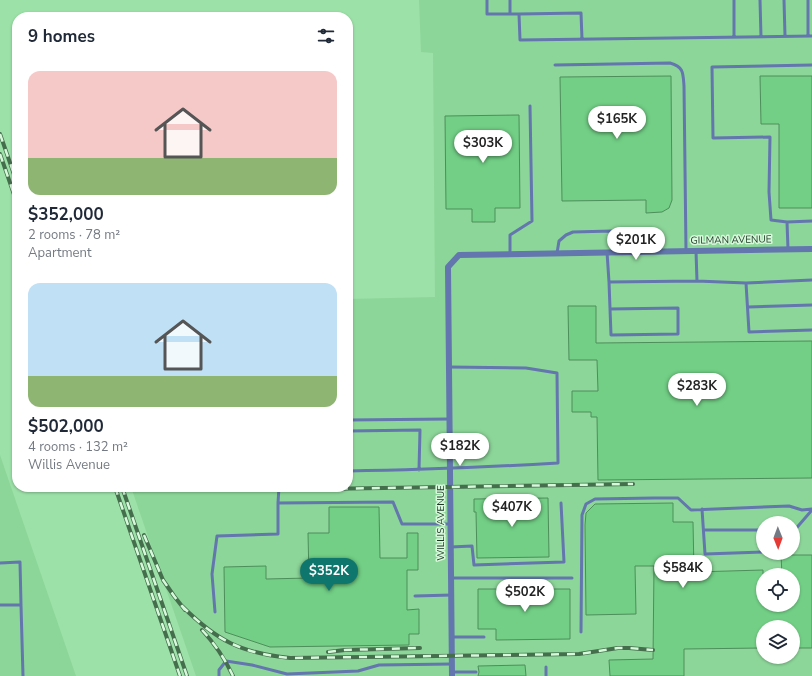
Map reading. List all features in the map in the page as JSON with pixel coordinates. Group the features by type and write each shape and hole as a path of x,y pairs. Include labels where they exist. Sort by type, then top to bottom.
{"street":[{"name":"GILMAN AVENUE","path":"459,255 812,249"},
{"name":"WILLIS AVENUE","path":"452,674 448,267 459,255"}],"lane":[{"path":"487,0 487,14 581,14 582,39"},
{"path":"510,0 510,14"},
{"path":"734,0 734,37"},
{"path":"760,0 761,37"},
{"path":"784,0 785,36"},
{"path":"519,14 520,40 810,36 808,0"},
{"path":"555,65 670,63 678,65 682,72 684,86 686,251"},
{"path":"812,65 712,67 713,138 770,137 769,192 771,220 787,222 812,221"},
{"path":"510,254 510,235 532,221 530,106"},
{"path":"787,222 788,249"},
{"path":"557,253 559,241 572,232 624,232 630,236 641,252"},
{"path":"696,251 697,281"},
{"path":"607,252 611,335 678,334 678,308 610,309"},
{"path":"609,282 746,282 812,280"},
{"path":"746,282 749,332 812,330"},
{"path":"748,307 812,305"},
{"path":"353,471 419,470 450,467 558,463 557,373 526,368 450,367"},
{"path":"353,420 450,419"},
{"path":"353,431 420,430 419,470"},
{"path":"215,612 212,574 217,536 278,534 279,492"},
{"path":"581,632 582,516 586,504 595,499 678,498 690,510 790,506 802,510 812,509"},
{"path":"278,503 393,502 402,524 451,524"},
{"path":"451,547 472,546 474,564 564,562 561,502"},
{"path":"702,509 705,554 756,552"},
{"path":"800,524 812,509"},
{"path":"704,530 756,530"},
{"path":"0,563 20,562 23,676"},
{"path":"452,578 572,578"},
{"path":"415,596 452,595"},
{"path":"0,605 21,605"},
{"path":"452,637 484,637"},
{"path":"219,676 219,670 226,661 252,665 287,674 358,671 379,665 452,664"},
{"path":"546,667 546,676"},
{"path":"452,674 476,672"}],"shaded area":[{"path":"419,0 812,0 812,676 196,676 133,492 353,492 353,299 435,297 433,53 421,52"},
{"path":"0,455 76,676 0,676"}],"building":[{"path":"671,76 672,200 669,208 662,212 646,213 646,200 562,201 560,77"},
{"path":"760,76 812,76 812,208 779,208 779,124 761,124"},
{"path":"519,115 520,208 495,208 495,222 472,222 472,209 446,209 445,116"},
{"path":"568,306 596,306 596,343 812,341 812,478 598,480 597,417 591,417 591,412 572,412 572,391 598,391 597,360 569,360"},
{"path":"548,498 549,557 477,558 476,512 474,512 474,499"},
{"path":"673,503 673,522 693,522 694,572 756,570 756,612 800,612 800,568 782,568 781,560 800,560 800,555 812,555 812,648 800,648 800,620 756,620 756,648 684,649 684,676 610,676 609,660 653,659 654,566 635,566 636,614 586,615 585,525 586,513 595,504"},
{"path":"329,507 379,507 380,558 407,558 407,533 418,533 418,570 407,570 407,610 419,609 419,634 409,634 409,645 270,647 225,632 224,567 266,566 266,579 309,578 308,533 329,533"},
{"path":"478,589 570,589 570,639 496,640 496,629 478,629"},
{"path":"525,665 526,676 478,676 478,666"}],"railway":[{"path":"0,134 12,169"},
{"path":"0,154 12,189"},
{"path":"353,488 633,484"},
{"path":"117,492 180,676"},
{"path":"124,492 187,676"},
{"path":"144,535 163,580 185,610"},
{"path":"182,606 207,628 219,637 231,643 257,653 290,658 579,654 618,648 653,650"},
{"path":"202,630 219,652 233,676"},
{"path":"328,652 345,650 420,648"}]}
